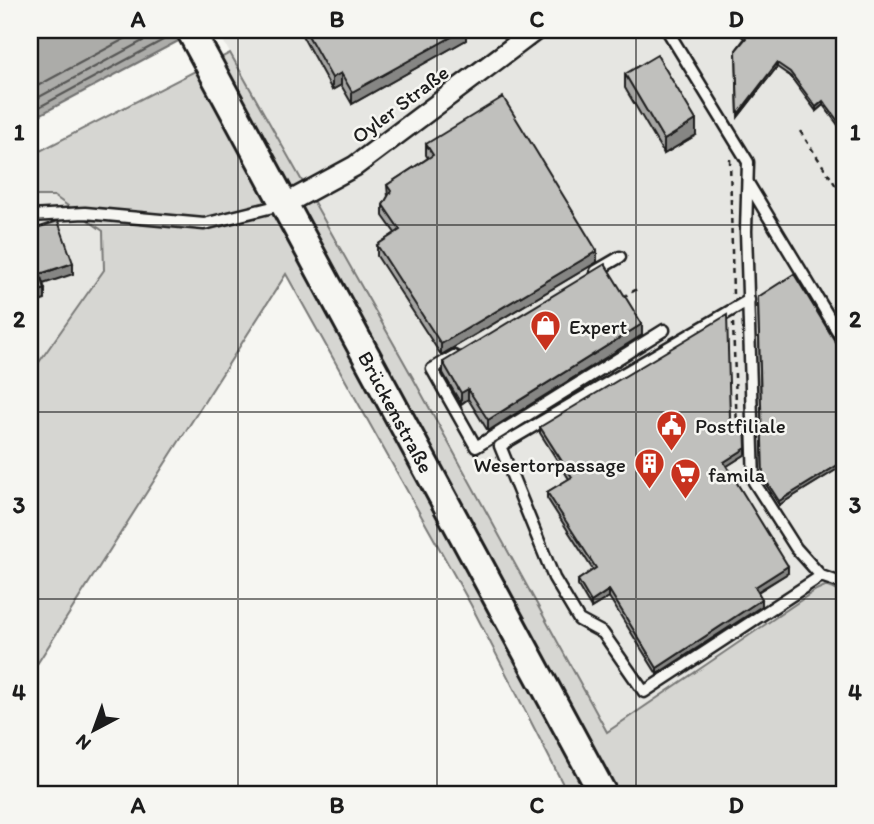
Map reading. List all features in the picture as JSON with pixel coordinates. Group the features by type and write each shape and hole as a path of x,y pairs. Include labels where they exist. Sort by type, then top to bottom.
{"street":[{"name":"Brückenstraße","path":"190,30 603,794"},
{"name":"Oyler Straße","path":"285,204 355,166 536,30"}],"lane":[{"path":"667,30 748,162 754,482 796,548 821,576 844,584"},
{"path":"748,183 844,342"},
{"path":"30,216 85,214 204,224 285,204"},
{"path":"584,278 620,257"},
{"path":"749,300 500,446 554,578 579,620 603,633 644,692 821,576"},
{"path":"467,348 432,369 476,447 664,330"}],"path":[{"path":"728,128 737,431"},
{"path":"800,131 844,198"},
{"path":"620,299 639,288"}],"shaded area":[{"path":"217,30 538,30 545,37 556,30 844,30 844,593 826,586 817,590 607,732 413,378"},
{"path":"230,53 413,378 607,732 825,586 844,593 844,794 568,794 471,605 286,274 30,675 30,375 104,270 103,231 54,196 30,196 30,156"},
{"path":"30,196 54,196 103,231 104,270 30,375"}],"water":[{"path":"30,30 199,30 30,120"}],"building":[{"path":"305,30 464,30 352,92 341,73 332,78"},
{"path":"740,30 844,30 844,129 823,101 816,107 790,72 777,63 738,114 736,50 746,38"},
{"path":"657,55 696,120 664,140 625,74"},
{"path":"503,97 597,251 441,344 377,245 400,230 383,205 391,191 387,185 433,155 426,144"},
{"path":"30,215 34,229 58,221 73,263 40,274 45,289 30,294"},
{"name":"Expert","path":"605,264 642,324 488,420 468,389 461,393 443,362"},
{"path":"794,274 844,356 844,461 779,501 763,476 758,297"},
{"name":"Wesertorpassage","path":"727,315 730,417 728,431 745,420 746,448 724,462 788,566 755,587 762,599 657,668 609,590 591,602 578,580 596,568 547,492 572,477 540,427"}],"place":[{"name":"Expert","path":"546,353"},
{"name":"Postfiliale","path":"672,452"},
{"name":"Wesertorpassage","path":"649,491"},
{"name":"famila","path":"685,501"}]}
